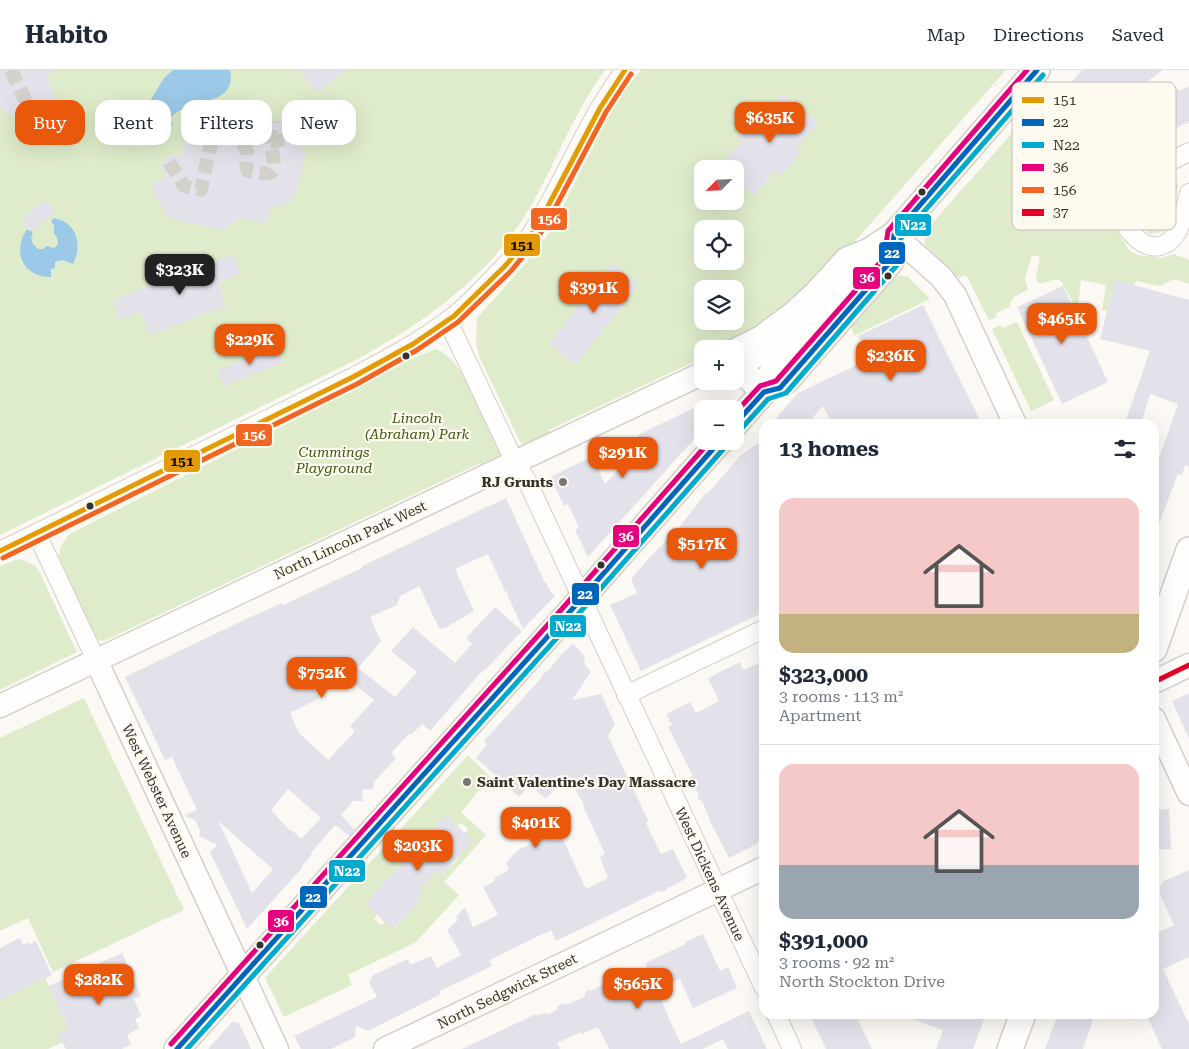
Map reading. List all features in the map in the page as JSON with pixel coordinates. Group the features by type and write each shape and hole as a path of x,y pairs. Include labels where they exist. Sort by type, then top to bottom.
{"main road":[{"path":"1026,82 1037,70"},
{"path":"744,414 764,392 769,377 803,335 1012,98"},
{"path":"764,392 780,388 891,261 884,241"},
{"path":"744,370 764,392"},
{"path":"177,1049 582,599 712,450"},
{"path":"1159,635 1189,550"},
{"path":"1010,1049 1021,1019"}],"street":[{"path":"0,551 359,374 409,346 448,321 471,301 514,256 534,229 556,191 575,151 606,97 625,70"},
{"path":"1176,162 1188,157"},
{"path":"1130,230 1140,243 1152,246 1163,245 1177,232 1189,194"},
{"path":"744,353 816,292 846,259 884,241 941,276 955,295 1013,419"},
{"path":"744,358 840,320"},
{"name":"West Dickens Avenue","path":"448,321 528,483 759,978"},
{"name":"North Lincoln Park West","path":"0,706 694,377"},
{"name":"West Webster Avenue","path":"37,534 277,1049"},
{"path":"626,695 759,632"},
{"path":"1159,680 1189,665"},
{"path":"1159,730 1189,794"},
{"name":"North Sedgwick Street","path":"385,1049 759,870"},
{"path":"778,1019 792,1049"}],"green space":[{"path":"0,70 605,70 577,115 538,193 521,221 502,247 458,292 407,329 352,362 0,535"},
{"name":"Lincoln (Abraham) Park","path":"641,70 1006,70 821,280 743,339 694,340 694,362 549,430 546,439 525,446 520,442 479,356 476,342 477,318 525,264 551,230 607,119"},
{"path":"1012,133 1012,230 1118,230 1129,250 1138,255 1162,258 1174,254 1189,260 1189,284 1174,279 1159,286 1136,281 1134,285 1115,280 1107,311 1102,310 1106,285 1081,280 1078,306 1075,306 1061,281 1055,279 1038,283 1036,277 1040,257 1032,255 1025,279 1028,289 1013,298 1010,307 996,313 997,317 989,320 966,275 959,278 925,245 924,237 927,229"},
{"path":"1146,230 1165,230 1150,234"},
{"path":"899,275 908,277 930,299 854,336 851,325 891,279"},
{"path":"1017,322 1054,400 1031,411 992,329 1000,325 1002,328"},
{"name":"Lincoln (Abraham) Park","path":"436,349 454,363 468,384 489,429 496,432 503,459 487,467 478,464 104,641 96,639 59,557 60,548 69,534 358,388 411,359"},
{"path":"18,559 33,565 39,571 77,652 0,690 0,566"},
{"path":"84,698 184,910 53,972 28,918 0,931 0,738"},
{"path":"468,755 490,777 461,812 486,835 444,882 459,895 416,942 348,975 352,985 284,1017 265,978","holes":["446,816 458,826 461,823 468,829 465,833 473,840 458,859 442,874 437,870 418,890 418,903 393,929 385,922 381,925 374,919 377,915 366,904"]},
{"path":"42,971 73,1037 48,1049 0,1049 0,1000 39,981"}],"water":[{"path":"173,70 230,70 230,82 226,91 211,100 181,100 181,110 171,118 171,100 151,100 164,78"},
{"path":"54,218 62,220 73,230 77,243 76,257 73,264 62,260 55,262 55,268 51,269 51,277 41,276 33,273 22,261 20,246 27,229 31,230 33,244 38,249 43,249 47,246 54,248 58,244 51,221"}],"building":[{"path":"0,70 53,70 47,77 57,100 15,100 15,116 0,108"},
{"path":"299,70 346,70 317,93"},
{"path":"1082,70 1163,70 1146,82 1072,82"},
{"path":"1189,86 1189,122 1176,128 1176,89 1178,88 1179,91"},
{"path":"783,93 818,123 797,148 802,152 781,176 775,171 754,195 744,187 744,160 726,160 741,142 738,139 759,114 762,117"},
{"path":"272,120 282,122 282,145 302,145 303,152 306,152 296,191 292,199 284,205 270,207 267,220 262,223 242,218 222,230 169,218 152,191 154,183 167,176 162,169 161,162 170,156 181,155 184,145 272,145"},
{"path":"41,203 53,205 52,217 39,223 40,226 29,231 23,220 24,216"},
{"path":"233,254 241,274 218,282 226,306 150,335 141,312 120,320 113,300"},
{"path":"612,263 639,284 576,365 549,344"},
{"path":"1115,280 1189,300 1189,467 1185,465 1182,475 1178,474 1159,524 1159,458 1178,404 1150,394 1142,419 1126,419 1150,351 1100,339"},
{"path":"1063,286 1108,382 1062,404 1017,307"},
{"path":"923,305 980,419 830,419 823,406 811,419 775,419 798,393 869,359 858,336"},
{"path":"277,346 283,363 223,386 217,370"},
{"path":"694,408 694,439 588,557 575,530 579,527 568,504 564,506 550,477 593,456 605,484 642,443 638,435"},
{"path":"759,443 759,614 641,671 610,605 637,593 631,579 678,529 706,493 742,454"},
{"path":"506,498 545,583 555,596 523,629 507,594 510,591 506,593 488,554 455,569 474,611 445,628 439,628 419,586 400,596 397,605 370,617 381,641 358,668 395,697 417,672 391,651 413,627 455,663 472,644 466,638 495,607 522,631 483,670 430,731 422,724 411,735 409,734 391,753 396,758 374,782 373,789 362,790 363,801 353,801 341,815 355,830 350,836 335,825 311,853 303,867 247,929 210,852 217,845 199,836 200,831 195,820 184,816 197,810 172,757 165,760 125,677 246,619 282,603 283,605 362,568 362,566","holes":["348,668 355,685 374,700 350,726 355,731 328,760 299,733 290,713 318,699 312,685","288,789 321,818 301,839 291,829 290,831 271,810","218,821 273,869 252,893"]},
{"path":"573,643 584,656 585,665 591,672 572,700 601,694 615,724 608,736 649,822 646,823 661,854 673,849 687,878 666,891 659,891 556,941 551,930 490,960 492,966 440,991 441,994 368,1031 356,1026 355,1037 331,1049 301,1049 294,1036 377,997 369,982 373,975 408,959 410,964 412,964 431,956 437,968 461,955 447,930 458,920 456,917 465,907 473,927 498,915 483,887 495,881 494,878 509,870 506,863 518,850 559,831 586,889 608,878 600,857 605,854 584,805 567,776 546,799 530,785 519,797 476,758 487,745 484,741 542,677 544,672 548,671"},
{"path":"740,662 743,670 759,663 759,841 757,844 729,858 702,801 697,799 699,795 689,777 693,776 668,727 672,725 666,714 690,702 696,713 719,701 708,678"},
{"path":"1189,693 1189,739 1172,701"},
{"path":"1169,809 1171,849 1159,850 1159,810"},
{"path":"446,816 473,840 442,874 437,870 418,890 423,895 418,903 392,929 366,904 389,876"},
{"path":"1189,870 1189,957 1163,969 1189,1024 1189,1049 1162,1049 1148,1019 1159,1019 1159,932 1174,925 1160,894 1160,887 1164,881"},
{"path":"703,934 720,971 728,967 737,988 693,1008 680,979 656,990 681,1044 749,1011 767,1049 728,1049 723,1039 703,1049 609,1049 598,1027 582,1034 581,1032 557,1043 560,1049 462,1049 536,1014 537,1016 544,1013 548,1014 557,1010 558,1006 563,1003 566,1005 584,997 587,989 591,991 604,984 608,986 647,967 645,963"},
{"path":"20,938 23,945 28,942 29,945 36,941 52,975 0,1000 0,948"},
{"path":"122,953 141,996 134,999 141,1016 135,1019 139,1028 127,1035 131,1044 122,1049 66,1049 58,1034 69,1029 49,986"},
{"path":"811,1019 857,1019 872,1049 826,1049"},
{"path":"912,1019 984,1019 973,1049 936,1049 943,1030"},
{"path":"1056,1019 1093,1019 1083,1049 1045,1049"},
{"path":"233,1021 239,1023 251,1049 208,1049"}],"tunnel":[{"path":"11,70 25,100"},
{"path":"169,162 184,186 201,190 211,143 220,139 231,138 239,141 245,147 248,171 259,173 271,172 274,168 270,138 273,121"},
{"path":"272,142 282,140"}],"transit line":[{"name":"151","path":"0,551 353,377 413,344 454,316 505,266 531,235 600,108 625,70"},
{"name":"36","path":"1017,82 1027,70"},
{"name":"22","path":"1027,82 1037,70"},
{"name":"156","path":"3,558 357,384 417,350 458,322 511,271 537,239 606,112 631,74"},
{"name":"N22","path":"1037,82 1043,75"},
{"name":"36","path":"744,403 760,386 776,381 884,258 888,231 1012,87"},
{"name":"22","path":"744,414 764,392 780,388 891,261 894,235 1012,99"},
{"name":"N22","path":"744,426 768,399 786,393 897,265 901,238 1012,111"},
{"name":"36","path":"171,1044 702,450"},
{"name":"22","path":"177,1049 567,615 712,450"},
{"name":"N22","path":"187,1049 573,620 722,450"},
{"name":"37","path":"1159,680 1189,665"}],"place":[{"name":"RJ Grunts","path":"563,482"},
{"name":"Saint Valentine's Day Massacre","path":"467,782"}],"park label":[{"name":"Cummings Playground","path":"334,460"}]}
